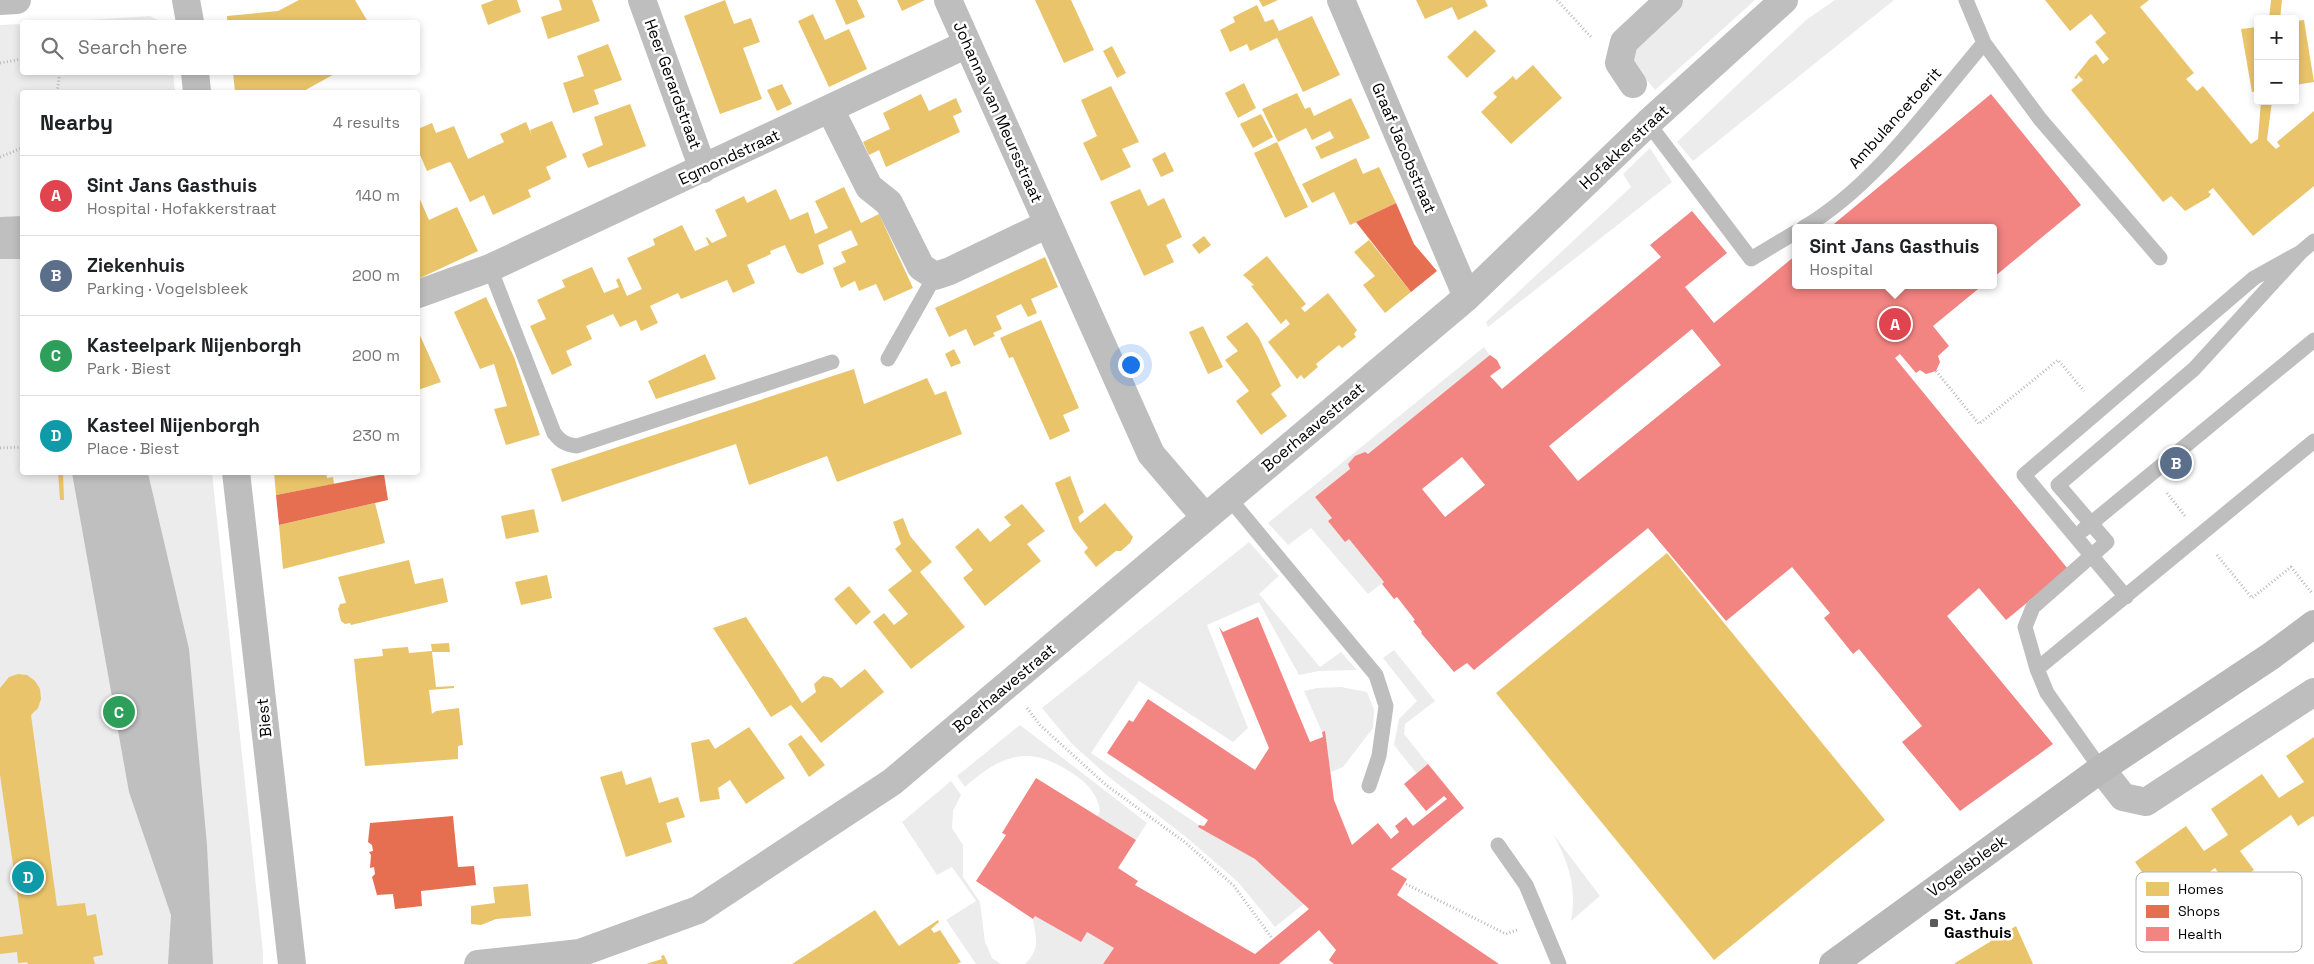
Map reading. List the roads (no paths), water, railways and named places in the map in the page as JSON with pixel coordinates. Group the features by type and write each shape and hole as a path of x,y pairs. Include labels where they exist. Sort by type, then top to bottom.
{"street":[{"path":"0,1 17,0"},
{"path":"186,0 190,20"},
{"name":"Heer Gerardstraat","path":"642,0 703,169"},
{"name":"Johanna van Meursstraat","path":"948,0 1151,454 1205,517"},
{"name":"Graaf Jacobstraat","path":"1341,0 1467,297"},
{"path":"1633,84 1619,63 1624,42 1669,0"},
{"name":"Hofakkerstraat","path":"1467,297 1648,124 1784,0"},
{"name":"Egmondstraat","path":"420,293 490,268 967,44"},
{"path":"195,75 197,90"},
{"path":"830,108 869,187 889,203 921,267 935,276 950,271 1048,224"},
{"name":"Boerhaavestraat","path":"478,964 580,952 698,910 892,782 1467,297"},
{"name":"Biest","path":"236,475 292,964"},
{"name":"Vogelsbleek","path":"1833,964 2101,769 2271,656 2314,624"},
{"path":"2101,769 2123,797 2146,802 2314,692"}],"lane":[{"path":"1966,0 1984,43 2040,119 2160,258"},
{"name":"Ambulancetoerit","path":"1810,224 1873,172 1984,43"},
{"path":"1648,124 1715,209 1751,259 1792,234"},
{"path":"2101,769 2047,693 2037,669 2025,627 2033,607 2107,542 2058,484 2194,369 2301,252 2314,241"},
{"path":"2126,597 2024,475 2254,278 2301,252"},
{"path":"490,268 554,433 560,441 570,446 577,446 832,362"},
{"path":"888,360 935,276"},
{"path":"2076,536 2314,340"},
{"path":"2037,669 2314,441"},
{"path":"1229,498 1376,675 1386,706 1379,756 1369,786"},
{"path":"1498,845 1526,885 1559,964"}],"place":[{"name":"Sint Jans Gasthuis","path":"1895,324"},
{"name":"Ziekenhuis","path":"2176,463"},
{"name":"Kasteelpark Nijenborgh","path":"119,712"},
{"name":"Kasteel Nijenborgh","path":"28,877"},
{"name":"St. Jans Gasthuis","path":"1934,923"}]}
